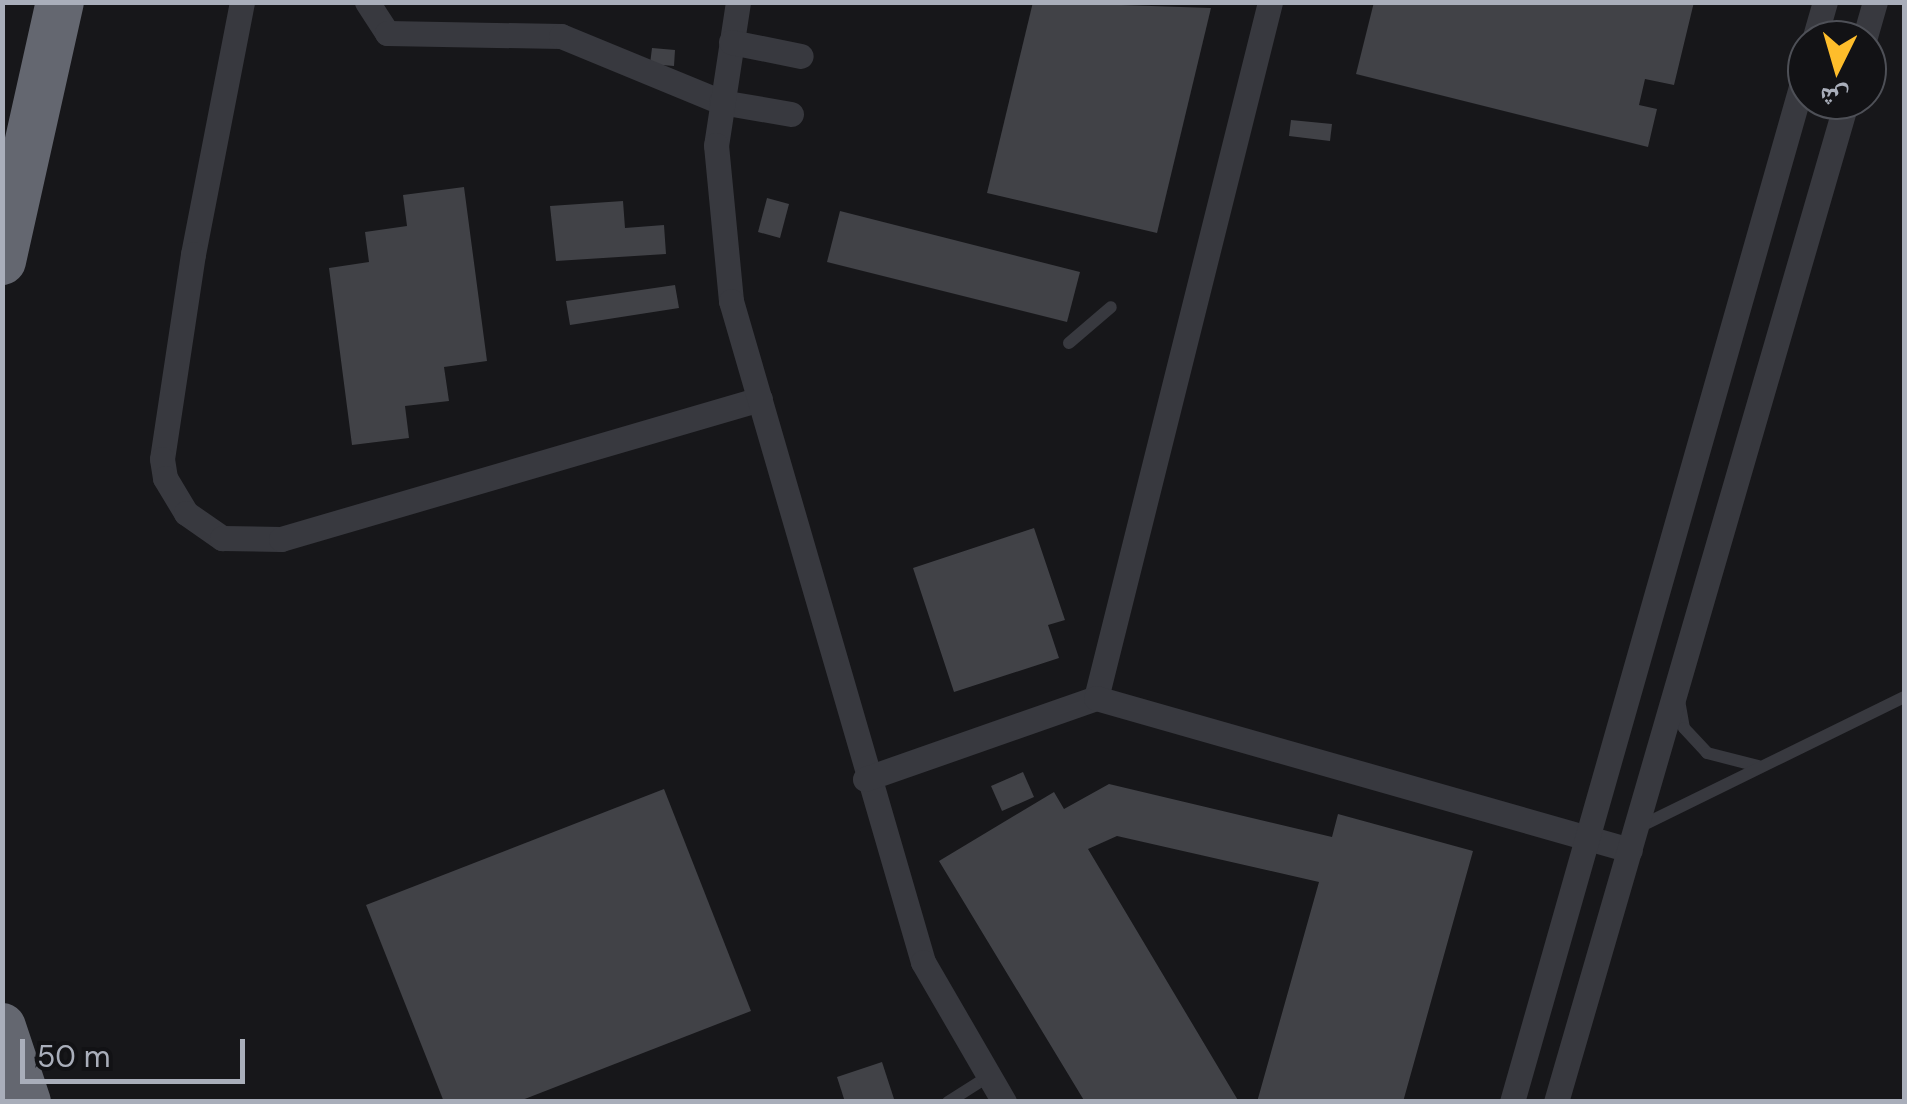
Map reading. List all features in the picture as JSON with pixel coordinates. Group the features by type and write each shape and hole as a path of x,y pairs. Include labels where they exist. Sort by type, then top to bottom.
{"highway":[{"path":"2,261 60,2"},
{"path":"2,1027 27,1102"}],"street":[{"path":"242,2 193,254 162,458 165,478 186,513 222,538 281,540 760,399"},
{"path":"367,2 387,33 561,36 720,102 791,114"},
{"path":"738,2 720,102 722,246 865,779 922,962 1004,1102"},
{"path":"1096,698 1270,2"},
{"path":"731,42 801,56"},
{"path":"1512,1102 1792,120"},
{"path":"1556,1102 1841,120"},
{"path":"865,779 1096,698 1588,836 1633,839"}],"lane":[{"path":"1068,343 1112,307"},
{"path":"1677,692 1684,728 1707,753 1760,766"},
{"path":"1633,839 1760,766 1904,697"},
{"path":"948,1102 989,1076"}],"building":[{"path":"1033,2 1211,8 1157,233 987,193"},
{"path":"1374,2 1694,2 1674,85 1645,79 1639,105 1657,109 1648,147 1356,74"},
{"path":"652,48 675,50 674,66 650,64"},
{"path":"1291,120 1332,124 1330,141 1289,136"},
{"path":"464,187 487,361 444,367 449,401 405,406 409,438 352,445 329,268 369,262 365,232 407,226 403,195"},
{"path":"767,198 789,204 780,238 758,232"},
{"path":"623,201 625,228 664,225 666,254 556,261 550,206"},
{"path":"840,211 1080,272 1067,322 827,262"},
{"path":"675,285 679,308 570,325 566,301"},
{"path":"1034,528 1065,620 1048,625 1059,658 954,692 913,568"},
{"path":"1023,772 1034,797 1002,811 991,786"},
{"path":"1109,784 1332,837 1338,814 1473,851 1403,1102 1257,1102 1319,882 1117,836 1088,849 1239,1102 1085,1102 939,861 1054,792 1064,809"},
{"path":"664,789 751,1011 517,1102 444,1102 366,905"},
{"path":"882,1062 895,1102 845,1102 837,1077"}]}
